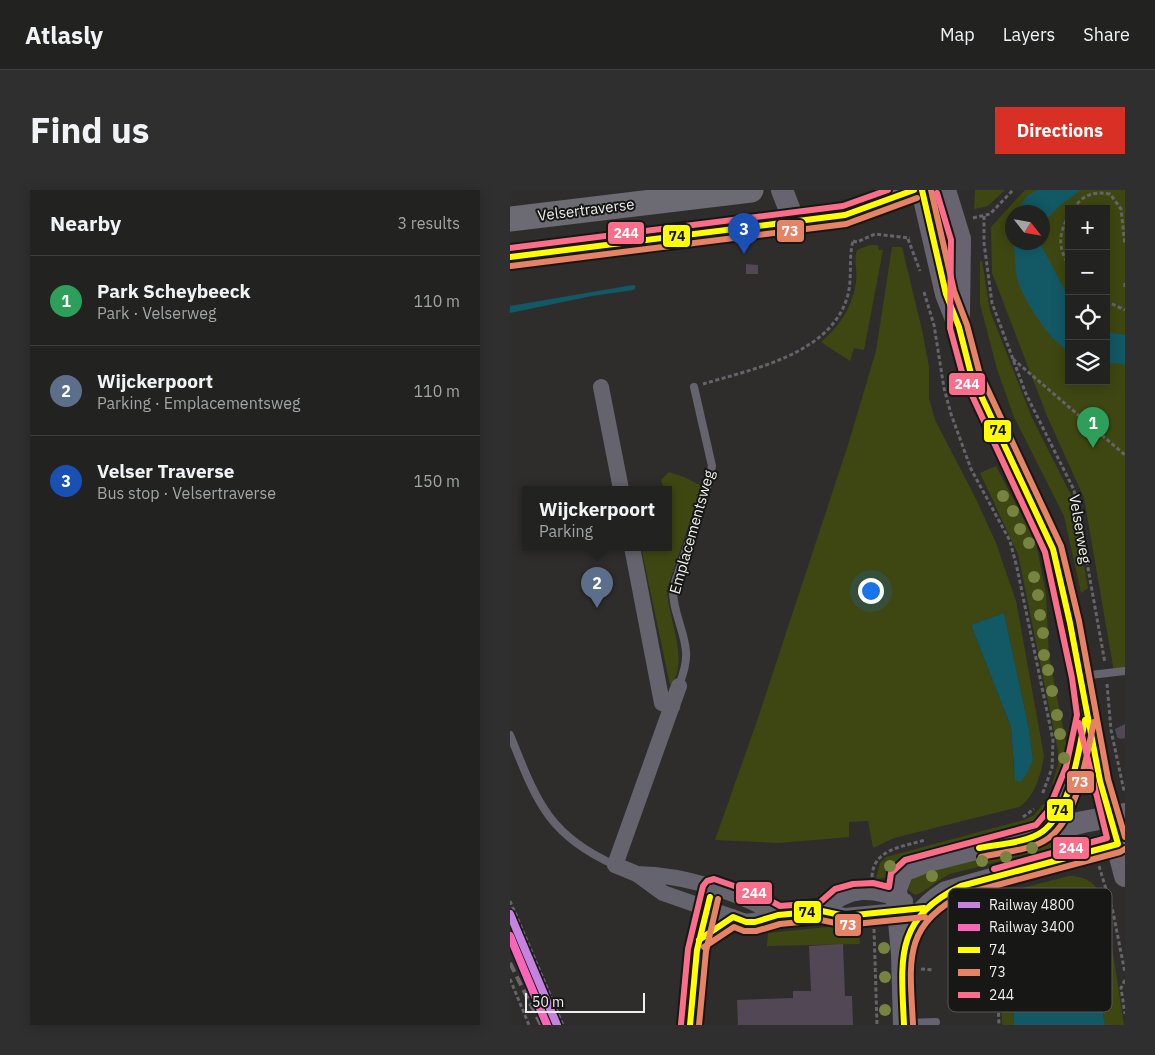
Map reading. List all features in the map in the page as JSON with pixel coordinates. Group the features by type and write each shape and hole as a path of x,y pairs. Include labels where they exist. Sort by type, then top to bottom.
{"main road":[{"name":"Velsertraverse","path":"510,219 712,193 751,190"},
{"path":"782,190 794,221"},
{"path":"794,221 800,190"},
{"path":"510,257 845,215 914,190"},
{"name":"Velserweg","path":"922,190 946,294 959,327 971,374 1053,549 1081,676 1086,715 1118,815 1125,876"},
{"name":"Velserweg","path":"945,190 960,239 959,327"},
{"path":"1041,833 1056,816 1067,791 1086,715"},
{"path":"908,962 897,904 899,877 908,868 1118,815"},
{"path":"959,888 1121,843"},
{"path":"904,1024 911,926 924,908 948,891"}],"street":[{"path":"601,387 620,486"},
{"path":"633,551 662,703 672,707"},
{"name":"Emplacementsweg","path":"615,865 680,686"},
{"path":"615,865 637,874 658,891 746,922 755,922 778,915 822,911 845,916 897,904"},
{"path":"637,874 663,874 712,888 756,903 778,915"},
{"path":"690,1025 699,940 712,888"},
{"path":"822,911 839,897 854,893 873,892 897,904 924,908"},
{"path":"699,940 733,917"}],"lane":[{"name":"Emplacementsweg","path":"680,686 686,666 686,650 673,599 673,588 708,488 712,466 694,387"},
{"path":"1081,676 1125,671"},
{"path":"510,735 539,804 555,826 594,856 615,865"},
{"path":"904,1024 936,1022"}],"path":[{"name":"Velserweg","path":"1013,190 995,209 984,216 984,243 992,303 1026,394 1074,490 1107,674 1111,730 1125,795"},
{"path":"1076,205 1082,198 1090,193 1110,194 1121,209 1125,245"},
{"path":"1065,225 1059,239 1065,259"},
{"path":"694,387 766,364 803,349 816,339 832,324 846,300 850,284 850,250 853,241 857,242 875,234 908,239 922,280"},
{"path":"1125,283 1125,289"},
{"path":"923,288 934,325 944,388 951,414 971,469 1010,541 1017,568 1053,740 1054,757 1045,788"},
{"path":"1110,303 1125,310"},
{"path":"1011,358 1125,455"},
{"path":"1094,852 1105,888"},
{"path":"993,878 993,888"},
{"path":"510,901 563,1025"},
{"path":"1112,909 1125,973"},
{"path":"908,962 934,970"},
{"path":"875,970 877,1025"},
{"path":"510,979 529,1025"},
{"path":"1125,980 1121,988 1125,1014"},
{"path":"998,1012 999,1025"}],"green space":[{"path":"975,190 1005,190 988,206 974,209"},
{"path":"1025,190 1125,190 1125,674 1114,672 1084,498 1047,416 992,273 991,227 1005,212 1005,250 1050,250 1050,205 1011,205"},
{"path":"870,245 878,245 879,250 883,250 864,350 854,348 850,361 821,342 840,322 849,307 856,277 855,258 857,250"},
{"path":"892,247 902,247 922,330 929,367 929,398 935,420 976,499 996,543 1016,601 1044,756 1039,777 1025,803 1019,807 894,838 873,848 868,821 849,822 849,837 779,843 715,840 757,721 848,445 876,351","holes":["1004,613 1029,729 1033,760 1014,769 1011,727 971,625"]},
{"path":"980,261 982,261 990,311 1032,418 1071,495 1088,588 1081,593 1064,516 1014,417 997,369 980,304"},
{"path":"996,466 1036,543 1046,594 1049,656 1068,753 1057,789 1052,784 1058,765 1058,751 1018,554 980,473"},
{"path":"669,472 702,486 667,589 678,652 676,676 670,685 642,551 672,551 672,486 663,486 661,480"},
{"path":"1043,804 1055,808 1045,822 891,877 876,879 880,863 886,857 1024,820 1034,815"},
{"path":"1069,833 1071,843 950,874 915,895 908,890 911,881 919,873"},
{"path":"1069,876 1079,877 1088,881 1096,888 1022,888"},
{"path":"858,924 860,944 767,946 768,933"},
{"path":"1112,949 1124,1025 1105,1025 1103,1012 1112,1012"},
{"path":"1002,1012 1013,1012 1014,1025 1002,1025"}],"water":[{"path":"1037,190 1081,190 1058,207 1050,216 1050,205 1021,205 1027,196"},
{"path":"1044,250 1065,290 1065,349 1045,329 1025,297 1017,278 1014,251"},
{"path":"636,286 634,290 592,296 510,313 510,306"},
{"path":"1110,333 1125,335 1125,364 1110,363"},
{"path":"1004,613 1029,729 1033,760 1026,775 1020,782 1015,780 1011,727 971,625"},
{"path":"1014,1012 1103,1012 1105,1025 1014,1025"}],"building":[{"path":"746,264 758,265 758,274 746,274"},
{"path":"1125,724 1125,738 1120,739 1117,737 1115,729"},
{"path":"843,944 845,996 852,996 853,1025 738,1025 737,1000 793,998 793,991 811,991 809,946"}],"railway":[{"path":"510,963 541,1025"}],"rail line":[{"name":"4800","path":"510,914 557,1025"},
{"name":"3400","path":"510,936 547,1025"}],"transit line":[{"name":"244","path":"510,248 843,206 888,190"},
{"name":"74","path":"510,257 845,215 914,190"},
{"name":"74","path":"922,190 946,294 959,327 971,374 1053,549 1070,623 1100,781 1118,844 958,888"},
{"name":"73","path":"931,190 954,291 967,325 979,371 1061,546 1079,621 1108,779 1125,837"},
{"name":"244","path":"681,1024 688,949 703,886 707,881 714,879 760,895 780,906 819,903 835,889 853,884 873,883 889,887 891,873 905,860 1036,825 1048,811 1066,767 1077,715 1072,678 1045,552 963,376 950,328 951,240 937,193"},
{"name":"73","path":"511,266 846,224 917,198"},
{"name":"74","path":"979,848 1028,839 1042,832 1052,823 1067,796 1085,720"},
{"name":"73","path":"981,857 1029,847 1044,841 1056,832 1073,804 1079,787 1094,722"},
{"name":"244","path":"994,869 1107,838 1079,723"},
{"name":"73","path":"986,888 1120,852 1125,849"},
{"name":"74","path":"904,1025 902,980 906,943 913,927 923,912 948,894"},
{"name":"74","path":"690,1025 697,950 710,897"},
{"name":"73","path":"699,1025 706,951 718,899"},
{"name":"73","path":"913,1025 911,964 914,948 919,933 929,919 948,904"},
{"name":"74","path":"699,940 733,917 746,922 755,922 778,915 822,911 845,916 924,908"},
{"name":"73","path":"704,947 734,927 744,931 756,931 780,924 821,920 845,925 925,917"}],"place":[{"name":"Velser Traverse","path":"744,254"},
{"name":"Park Scheybeeck","path":"1093,448"},
{"name":"Wijckerpoort","path":"597,608"}]}
